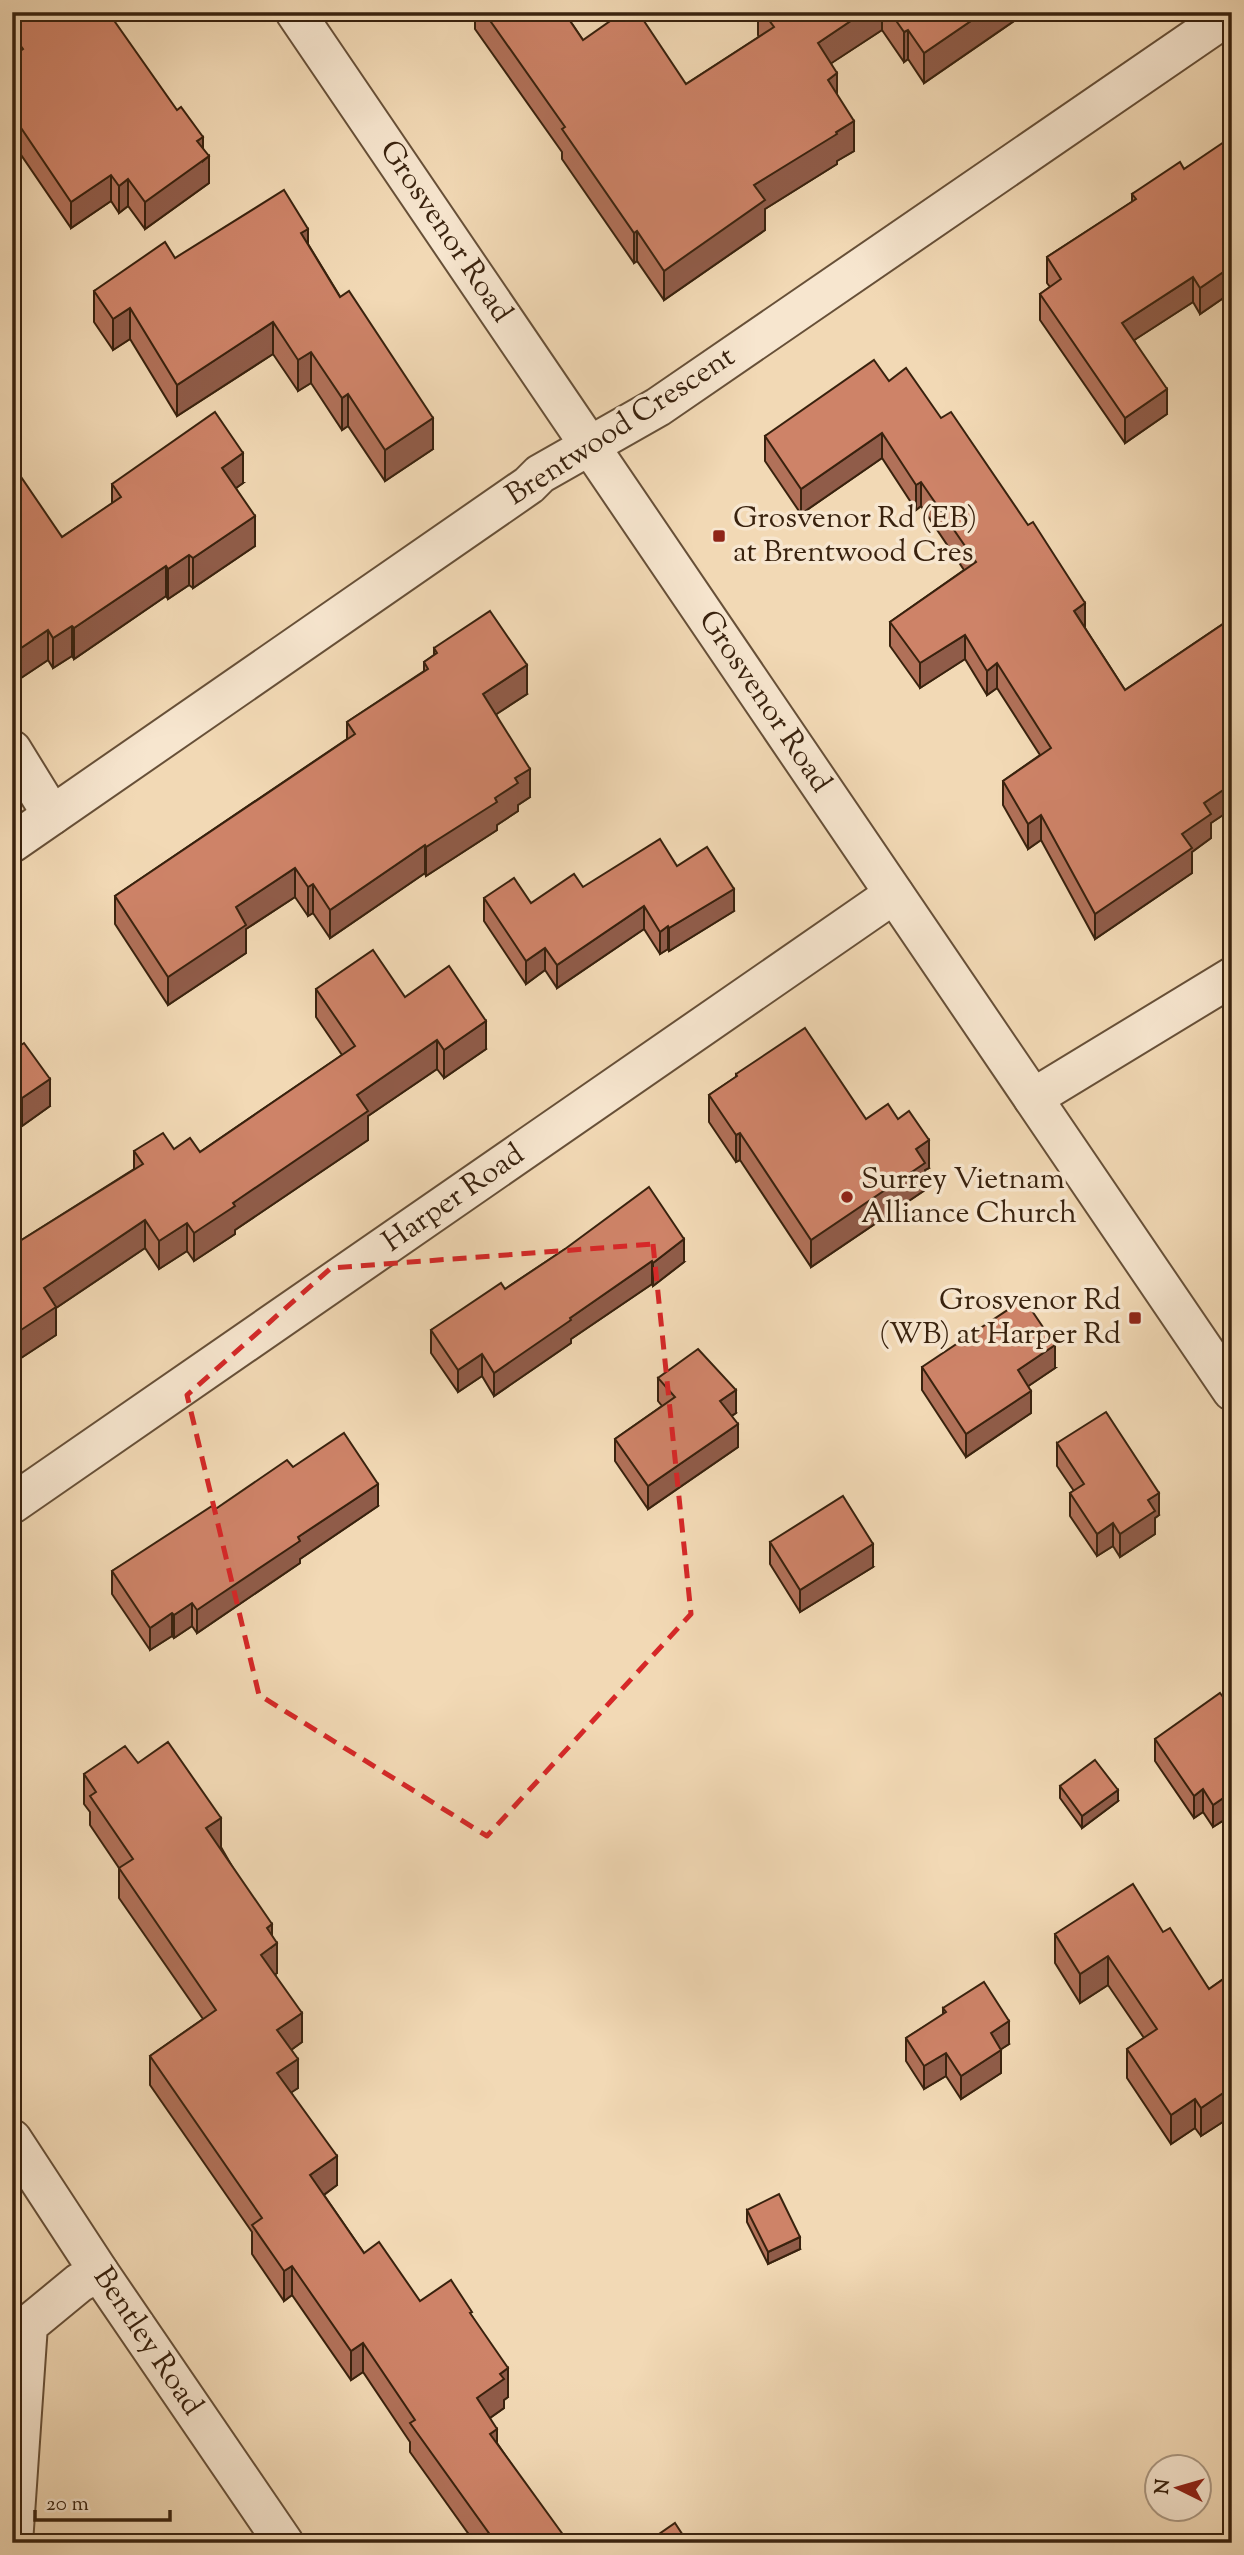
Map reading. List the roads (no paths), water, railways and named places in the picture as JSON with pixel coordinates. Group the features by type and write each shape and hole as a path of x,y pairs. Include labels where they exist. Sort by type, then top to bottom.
{"street":[{"name":"Grosvenor Road","path":"295,12 1232,1391"},
{"name":"Brentwood Crescent","path":"12,843 529,485 540,474 658,407 1232,13"},
{"path":"12,750 52,815"},
{"name":"Harper Road","path":"12,1504 894,894"},
{"path":"1033,1098 1232,977"},
{"name":"Bentley Road","path":"12,2139 99,2272 284,2543"},
{"path":"13,2543 28,2325 79,2283 99,2272"}],"place":[{"name":"Grosvenor Rd (EB) at Brentwood Cres","path":"719,536"},
{"name":"Surrey Vietnam Alliance Church","path":"847,1197"},
{"name":"Grosvenor Rd (WB) at Harper Rd","path":"1135,1318"}]}
